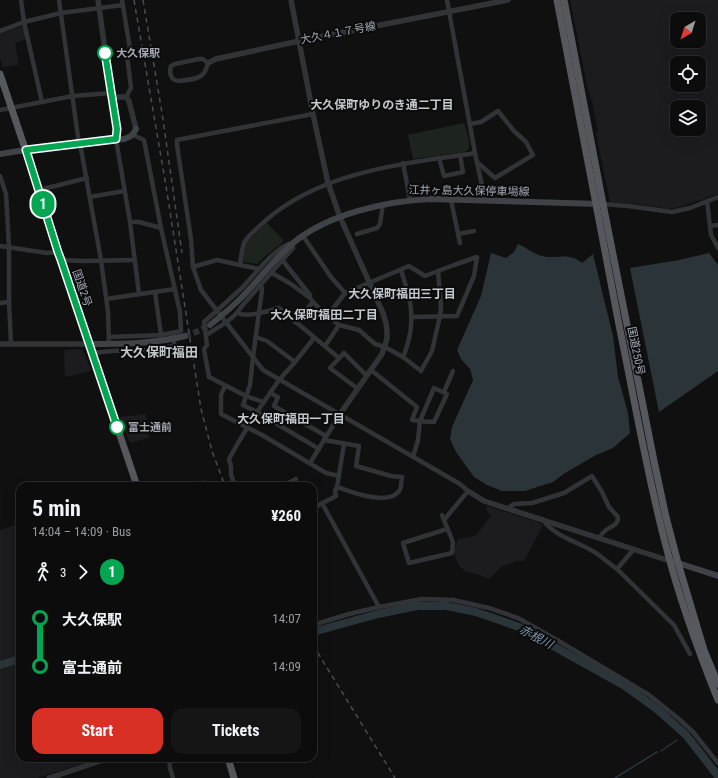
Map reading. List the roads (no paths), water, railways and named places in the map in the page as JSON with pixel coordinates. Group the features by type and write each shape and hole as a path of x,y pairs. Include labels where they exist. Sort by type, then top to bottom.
{"highway":[{"name":"国道250号","path":"557,0 666,517 704,650 718,684"},
{"name":"国道250号","path":"564,0 646,462 670,561 699,652 718,700"},
{"name":"国道2号","path":"0,74 136,482"},
{"path":"229,762 234,778"}],"main road":[{"path":"0,154 124,139 130,137 135,132"},
{"name":"江井ヶ島大久保停車場線","path":"210,325 224,314 293,243 320,225 340,217 383,204 410,200 485,200 599,204"},
{"path":"89,344 170,340 185,336"},
{"path":"670,561 718,576"}],"street":[{"path":"21,0 24,22 42,102"},
{"path":"59,0 79,144 87,178 101,260 108,312 109,344"},
{"path":"98,0 117,129 116,139 130,222 139,294"},
{"path":"291,0 328,183 340,217 386,323 387,339 382,354 340,414 310,463"},
{"path":"447,0 485,200"},
{"name":"大久４１７号線","path":"208,63 203,59 199,59 174,64 170,70 170,74 172,78 178,81 198,78 204,73 208,63 216,59 299,41 508,0"},
{"path":"0,31 24,22 61,13 123,2 130,49 126,55 131,88 126,97"},
{"path":"0,110 73,96 111,95 126,97 129,101 135,132 144,140 161,228 180,312 181,331 161,335 109,337"},
{"path":"470,124 480,122 498,111 526,142 533,155 495,178 477,162"},
{"path":"313,114 177,140 191,239 193,267 201,290 263,370 460,484 484,501 670,561"},
{"path":"240,264 244,243 271,216 298,197 328,183 372,170 403,163 475,153"},
{"path":"439,158 444,176 463,172 460,156"},
{"path":"403,163 410,200"},
{"path":"0,176 6,194 10,247 9,302 11,344"},
{"path":"39,190 87,178"},
{"path":"90,197 124,191"},
{"path":"599,204 672,212 690,208 718,197"},
{"path":"451,200 460,243"},
{"path":"706,201 711,235 718,248"},
{"path":"357,234 378,228 383,204"},
{"path":"130,222 139,222 161,228"},
{"path":"710,226 718,225"},
{"path":"458,234 474,231"},
{"path":"303,236 331,277 345,293"},
{"path":"206,335 238,313 242,306 293,248 293,243 288,244 269,258 243,286 204,322 206,335 206,345 204,349 209,377 246,396 263,402"},
{"path":"0,246 47,253 58,252"},
{"path":"328,315 345,293 409,266 425,276 477,257 474,276 457,316 412,316"},
{"path":"61,260 135,260"},
{"path":"193,267 217,260 259,268"},
{"path":"282,261 310,295 310,298"},
{"path":"401,270 409,296 412,316 406,352 403,357"},
{"path":"272,273 291,284 310,298 339,325 359,330 375,344 385,346 403,357 421,371 432,351 440,316 441,306 438,271"},
{"path":"261,285 262,290 250,386 243,405 319,448"},
{"path":"106,299 175,289"},
{"path":"155,292 161,335"},
{"path":"0,303 9,302"},
{"path":"295,322 313,302"},
{"path":"238,313 240,315 259,314 279,308 339,358"},
{"path":"325,346 339,325"},
{"path":"92,353 149,350 174,346 173,332"},
{"path":"256,337 267,341 295,362"},
{"path":"234,482 229,459 247,426 279,380 314,338"},
{"path":"0,344 89,344"},
{"path":"358,389 330,368 344,353 367,376"},
{"path":"371,370 417,407 412,420 420,421 434,422 447,394 434,388 420,421 418,440 413,457"},
{"path":"444,392 453,371"},
{"path":"225,386 221,396 221,414 262,434 294,455 326,473 338,476"},
{"path":"270,393 278,397 274,406 325,438 344,444 360,446 356,466 391,476 402,477 401,488 399,491 392,496 381,498 364,496 337,487"},
{"path":"317,506 336,496 335,491 337,487 344,444"},
{"path":"508,508 514,504 532,503 564,493 592,476 609,507 618,517 616,524 604,531 599,538"},
{"path":"290,482 296,479"},
{"path":"447,529 403,543 409,563 452,553 453,542 443,518 468,491"},
{"path":"322,503 379,607"},
{"path":"543,520 545,524 555,532 596,553 617,569 674,625 690,654"},
{"path":"555,532 557,524"},
{"path":"617,569 634,550"},
{"path":"317,624 349,614 422,599 453,600 489,608 518,618 650,694 693,732 718,763"},
{"path":"49,778 97,762"},
{"path":"169,762 173,778"}],"waterway":[{"name":"赤根川","path":"317,631 378,614 417,606 447,606 476,612 519,627 625,686 658,710 686,735 718,776"},
{"name":"赤根川","path":"0,665 16,660"},
{"path":"661,751 677,740"},
{"path":"615,778 657,752"}],"tunnel":[{"path":"185,336 208,326"}],"railway":[{"path":"134,0 166,186 201,409 212,451 224,482"},
{"path":"143,0 162,113 182,253"},
{"path":"317,651 395,778"}],"place":[{"name":"大久保駅","path":"105,53"},
{"name":"富士通前","path":"117,427"}],"district":[{"name":"大久保町ゆりのき通二丁目","path":"382,105"},
{"name":"大久保町福田三丁目","path":"402,294"},
{"name":"大久保町福田二丁目","path":"324,315"},
{"name":"大久保町福田","path":"159,352"},
{"name":"大久保町福田一丁目","path":"291,419"}]}
